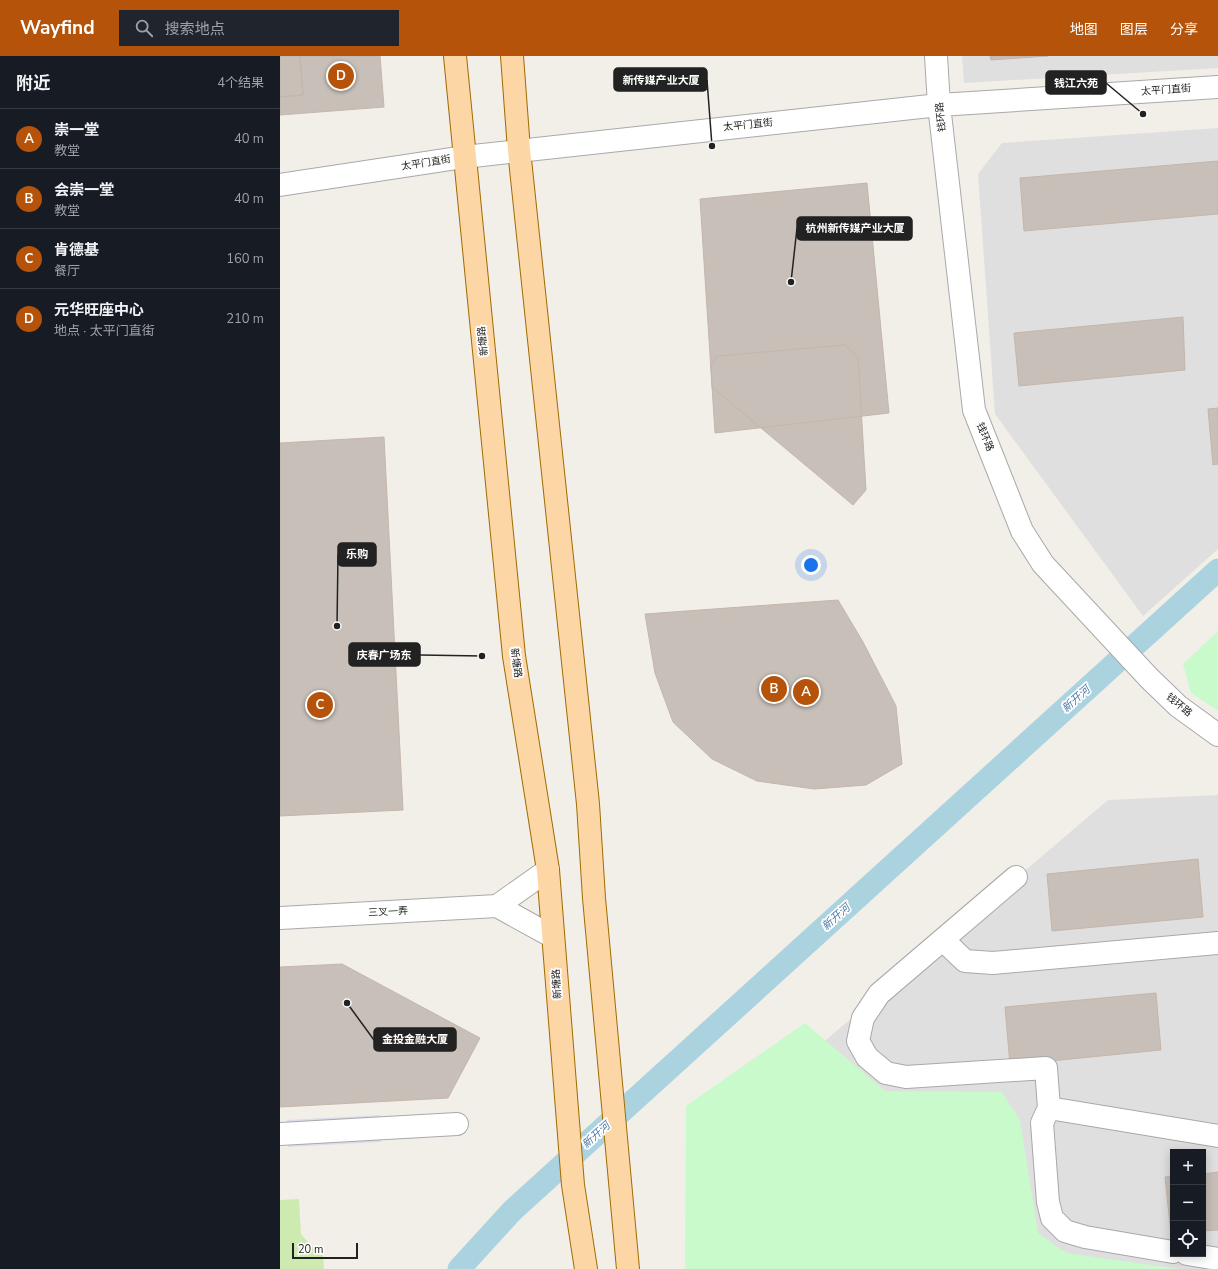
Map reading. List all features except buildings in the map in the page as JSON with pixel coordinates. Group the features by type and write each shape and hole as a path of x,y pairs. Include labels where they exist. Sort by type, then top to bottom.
{"main road":[{"name":"新塘路","path":"456,56 464,157 514,656 548,870 573,1185 586,1269"},
{"path":"512,56 519,150 588,804 594,898 628,1269"}],"street":[{"name":"钱环路","path":"936,56 939,105 974,410 1022,531 1043,564 1149,678 1178,706 1218,735"},
{"name":"太平门直街","path":"280,185 519,150 939,105 1218,87"},
{"path":"548,870 497,906 553,937"},
{"path":"1016,877 879,994 863,1018 858,1041 867,1057 886,1073 906,1076 1046,1068 1049,1108 1042,1123 1048,1202 1052,1218 1065,1231 1085,1237 1170,1251"},
{"name":"三叉一弄","path":"280,918 497,906"},
{"path":"943,940 966,961 993,963 1218,943"},
{"path":"1049,1108 1218,1136"},
{"path":"280,1134 457,1124"},
{"path":"1206,1257 1218,1259"}],"shaded area":[{"path":"962,56 1218,56 1218,68 964,83"},
{"path":"1218,128 1218,549 1143,616 995,414 978,174 1002,143"},
{"path":"1218,795 1218,1269 1078,1269 740,1113 1108,800"},
{"path":"380,1115 381,1142 288,1147 287,1120"}],"green space":[{"path":"1218,631 1218,711 1191,693 1183,664"},
{"path":"805,1023 885,1091 1002,1092 1020,1120 1038,1233 1066,1253 1179,1269 685,1269 686,1106"},
{"path":"299,1199 301,1234 312,1247 323,1255 324,1269 280,1269 280,1200"}],"waterway":[{"name":"新开河","path":"459,1269 512,1211 1218,570"}],"place":[{"name":"元华旺座中心","path":"341,76"},
{"name":"钱江六苑","path":"1143,114"},
{"name":"新传媒产业大厦","path":"712,146"},
{"name":"杭州新传媒产业大厦","path":"791,282"},
{"name":"乐购","path":"337,626"},
{"name":"庆春广场东","path":"482,656"},
{"name":"会崇一堂","path":"774,689"},
{"name":"崇一堂","path":"806,692"},
{"name":"肯德基","path":"320,705"},
{"name":"金投金融大厦","path":"347,1003"}]}
